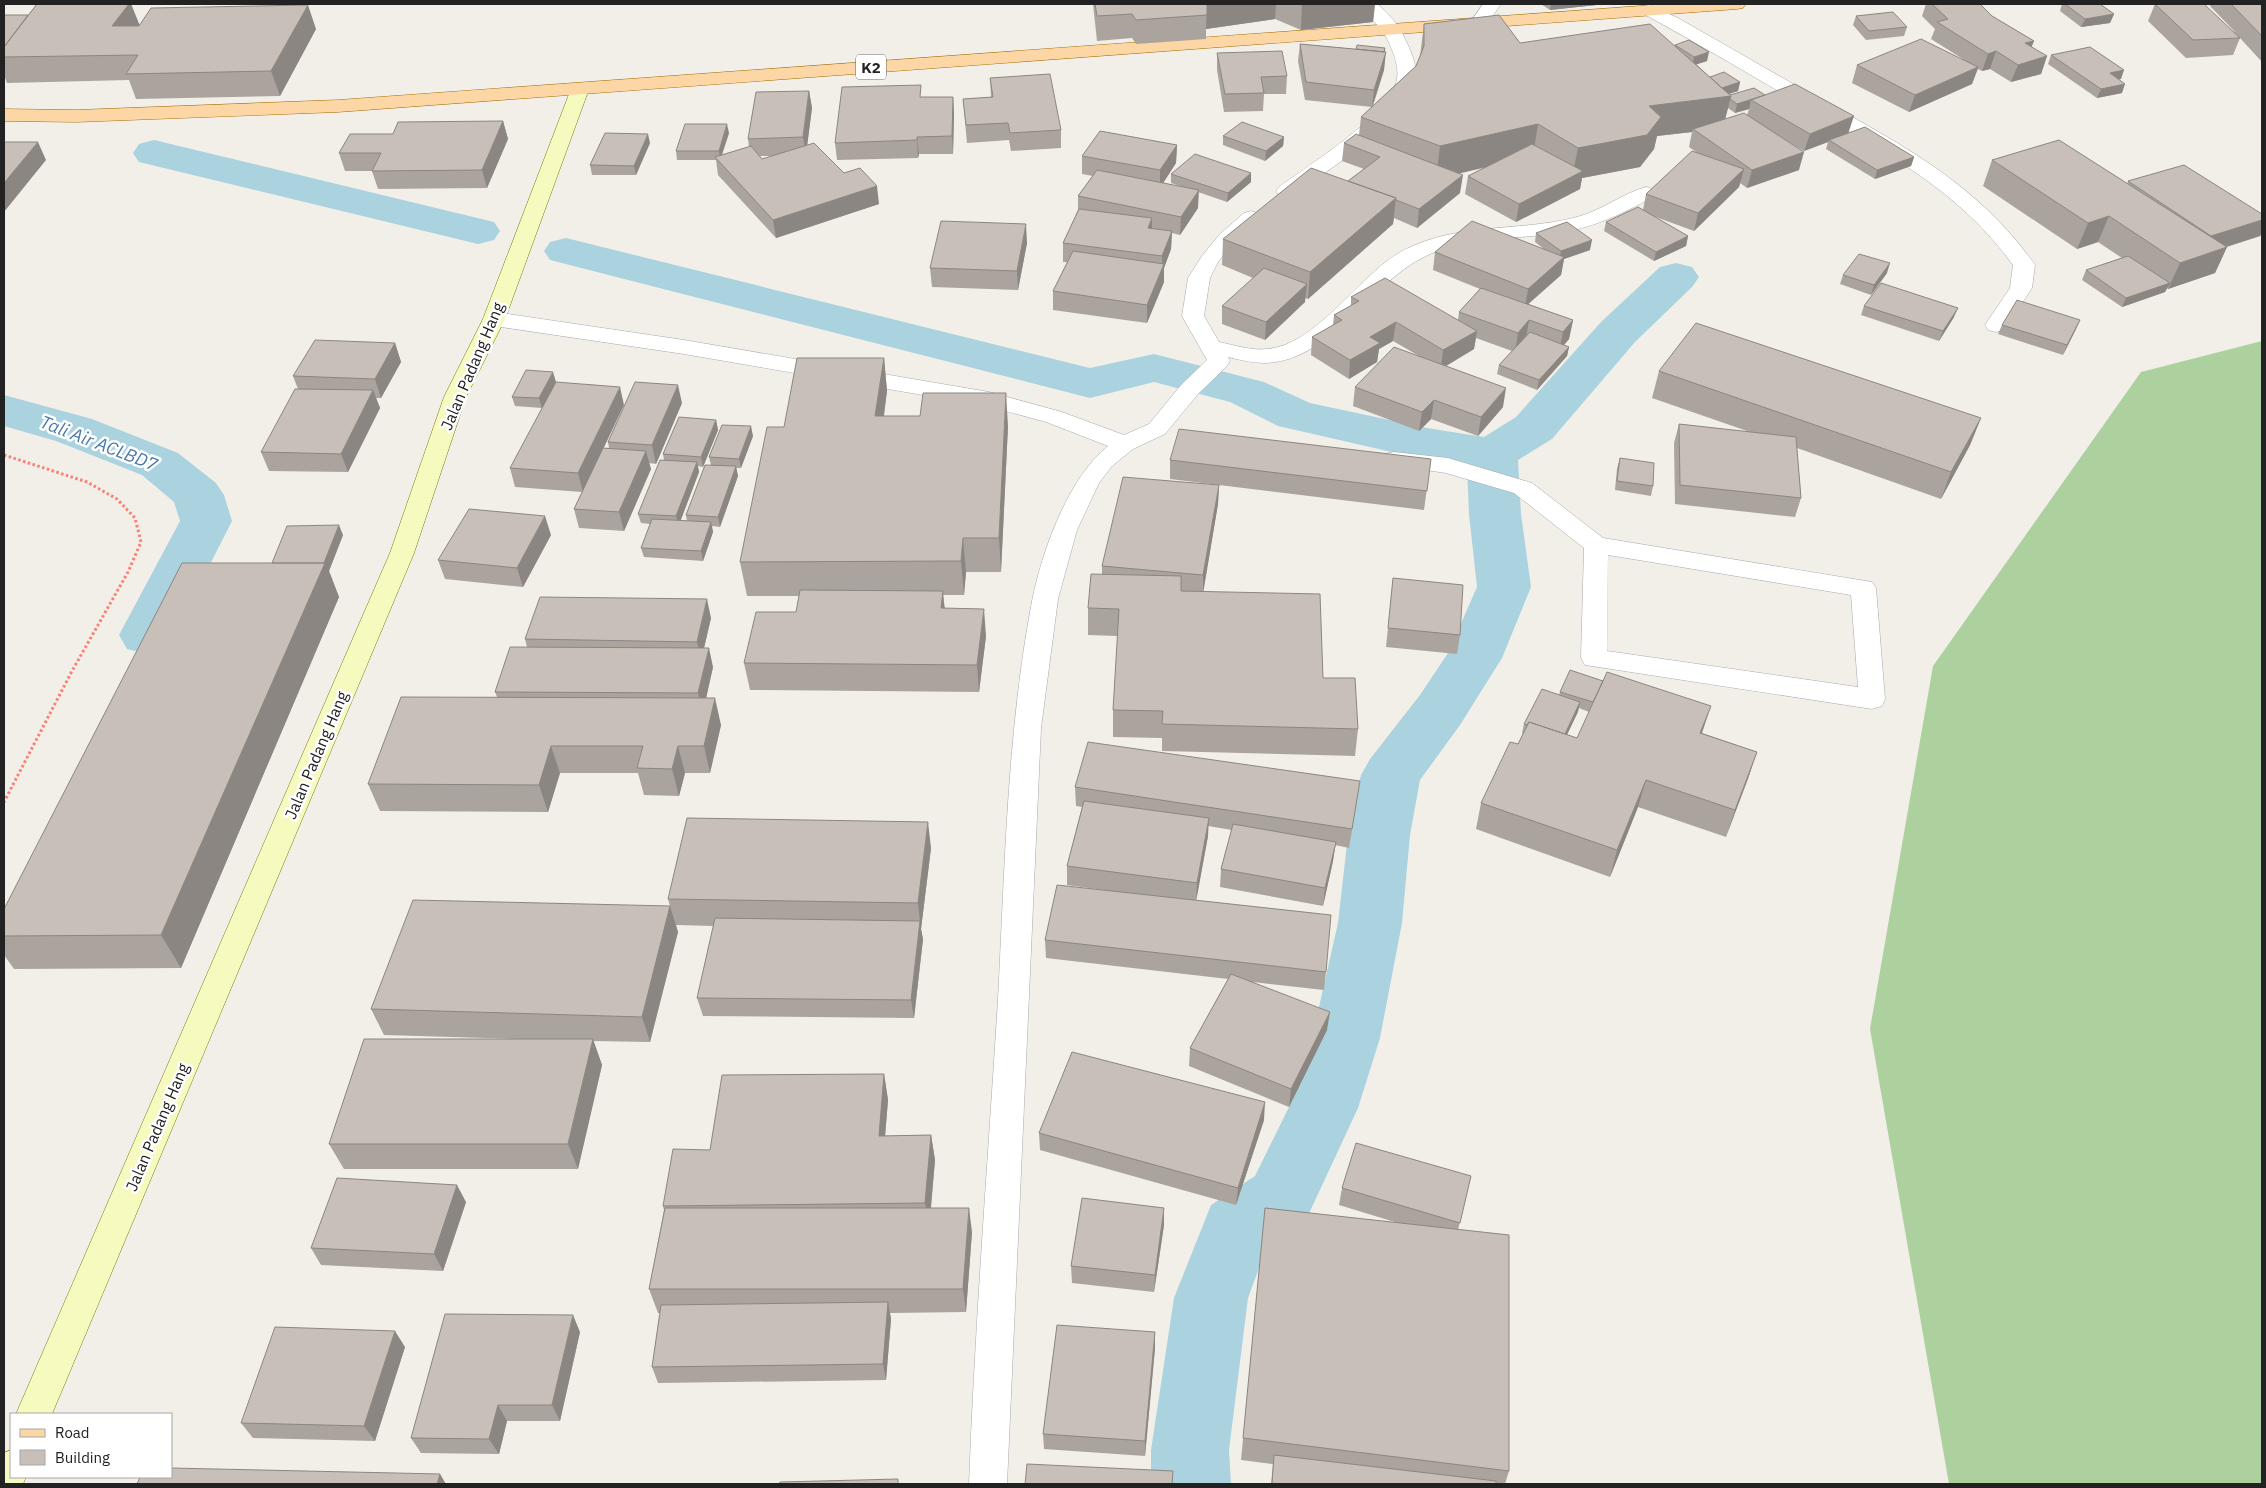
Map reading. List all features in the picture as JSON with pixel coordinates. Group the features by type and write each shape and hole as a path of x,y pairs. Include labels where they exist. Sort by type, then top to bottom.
{"main road":[{"name":"K2","path":"4,114 76,116 338,106 1737,4"},
{"name":"Jalan Padang Hang","path":"34,1413 402,553 455,397 497,310 580,89"},
{"path":"4,1484 10,1470"}],"street":[{"path":"1215,354 1193,316 1200,278 1209,260 1227,238 1269,204 1367,131 1386,114 1399,97 1406,82 1405,64 1391,28 1381,16 1366,4"},
{"path":"1479,23 1492,4"},
{"path":"1650,10 1908,156 1958,192 1989,220 2010,242 2024,265 2021,288 1996,325"},
{"path":"1215,354 1268,356 1290,351 1328,326 1396,265 1417,252 1438,243 1465,237 1571,224 1598,217 1646,192"},
{"path":"497,310 684,347 989,399 1054,417 1124,444"},
{"path":"988,1484 1027,728 1045,599 1065,530 1088,481 1104,462 1124,444 1157,429 1190,389 1215,354"},
{"path":"1157,429 1186,433"},
{"path":"1370,456 1448,466 1523,488 1596,545 1863,588 1872,699 1594,658 1596,545"}],"path":[{"path":"4,455 86,482 117,499 135,518 141,542 128,572 72,671 4,802"}],"green space":[{"path":"2262,341 2262,1484 1949,1484 1870,1029 1933,666 2141,372"}],"building":[{"path":"37,4 129,4 112,26 139,26 151,8 308,5 271,71 126,74 138,55 4,57 4,47"},
{"path":"1095,4 1207,4 1207,15 1136,20 1132,14 1097,16"},
{"path":"1932,4 1980,4 1992,16 2034,41 2025,43 2047,56 2018,65 1996,51 1988,54 1937,22 1948,19"},
{"path":"2065,4 2100,4 2114,14 2085,19"},
{"path":"2155,4 2204,4 2240,38 2193,40"},
{"path":"2231,4 2262,4 2262,36"},
{"path":"1893,12 1907,27 1869,31 1856,16"},
{"path":"4,15 28,15 4,47"},
{"path":"1499,15 1520,43 1650,24 1731,96 1649,106 1661,117 1647,135 1578,148 1538,124 1440,146 1361,117 1416,66 1424,46 1424,24"},
{"path":"1921,39 1978,67 1915,95 1857,65"},
{"path":"1689,40 1709,52 1694,57 1675,45"},
{"path":"1300,44 1386,52 1374,90 1306,82"},
{"path":"1357,45 1385,48 1384,52 1356,49"},
{"path":"2090,47 2124,70 2110,73 2125,84 2101,89 2051,55"},
{"path":"1282,51 1287,76 1261,77 1264,93 1225,94 1217,53"},
{"path":"1724,72 1740,82 1722,88 1710,77"},
{"path":"1050,74 1061,130 1010,133 1008,123 966,125 963,99 993,97 990,78"},
{"path":"1795,84 1854,116 1810,134 1751,100"},
{"path":"921,85 920,97 953,97 952,136 917,137 917,140 835,143 842,87"},
{"path":"1754,88 1765,95 1737,104 1730,99 1730,95"},
{"path":"809,91 803,137 748,139 756,92"},
{"path":"1744,113 1804,152 1752,170 1693,129"},
{"path":"503,121 482,170 372,171 381,153 339,153 350,134 393,134 398,122"},
{"path":"1242,122 1284,137 1266,151 1223,136"},
{"path":"685,124 727,124 719,151 676,151"},
{"path":"1865,127 1914,157 1877,170 1829,140"},
{"path":"1100,131 1177,145 1160,170 1082,156"},
{"path":"605,133 648,134 634,166 590,165"},
{"path":"1356,134 1463,175 1419,209 1396,200 1396,198 1348,181 1380,157 1344,143"},
{"path":"2059,140 2227,247 2180,263 2109,216 2088,223 1992,160"},
{"path":"4,142 38,142 4,183"},
{"path":"814,143 844,173 860,168 877,186 773,220 715,157 751,146 762,159"},
{"path":"1532,144 1583,171 1519,204 1468,176"},
{"path":"1692,151 1744,169 1698,213 1646,194"},
{"path":"1195,154 1251,173 1228,193 1171,174"},
{"path":"2184,165 2262,214 2262,220 2211,236 2128,181"},
{"path":"1311,168 1396,198 1310,272 1223,239"},
{"path":"1097,170 1199,190 1181,217 1078,196"},
{"path":"1638,207 1688,236 1656,252 1606,222"},
{"path":"1079,209 1152,218 1148,228 1172,231 1162,256 1063,243"},
{"path":"941,221 1026,224 1017,271 930,268"},
{"path":"1472,221 1564,257 1528,289 1435,252"},
{"path":"1567,222 1592,240 1561,251 1536,233"},
{"path":"1073,251 1164,264 1147,305 1053,291"},
{"path":"1859,254 1890,263 1874,285 1843,275"},
{"path":"2128,256 2170,283 2126,298 2086,270"},
{"path":"1264,268 1307,284 1266,322 1222,306"},
{"path":"1385,278 1477,331 1443,350 1396,322 1370,337 1380,343 1350,360 1312,337 1342,320 1334,315 1359,301 1351,297"},
{"path":"1881,283 1958,308 1943,331 1864,306"},
{"path":"1481,288 1573,320 1563,332 1529,320 1518,333 1459,312"},
{"path":"2017,300 2080,320 2067,345 2002,325"},
{"path":"1696,323 1981,418 1951,472 1659,371"},
{"path":"1530,332 1569,347 1539,380 1499,365"},
{"path":"315,340 395,343 375,379 293,376"},
{"path":"1394,347 1506,388 1481,417 1434,400 1422,412 1355,387"},
{"path":"797,358 884,358 875,416 920,416 923,393 1006,393 999,538 963,538 961,561 740,562 767,427 784,427"},
{"path":"526,370 553,372 539,398 512,397"},
{"path":"556,382 620,387 578,473 510,468"},
{"path":"635,382 678,385 652,445 608,442"},
{"path":"295,389 373,390 341,454 261,452"},
{"path":"679,417 716,420 701,457 663,454"},
{"path":"1679,424 1796,437 1801,498 1680,485"},
{"path":"722,425 751,426 739,459 709,457"},
{"path":"1179,429 1431,459 1427,491 1170,460"},
{"path":"603,448 646,451 619,512 574,509"},
{"path":"1620,458 1654,463 1653,486 1617,481"},
{"path":"660,460 697,462 676,516 638,514"},
{"path":"705,465 736,466 718,517 686,515"},
{"path":"1123,477 1219,485 1203,575 1102,566"},
{"path":"469,509 545,516 517,568 438,560"},
{"path":"652,519 711,522 701,551 641,548"},
{"path":"339,525 324,563 272,563 287,526"},
{"path":"182,563 325,563 161,935 4,936 4,909"},
{"path":"1091,574 1181,576 1181,591 1320,594 1323,678 1355,678 1358,729 1162,724 1163,711 1113,710 1119,609 1088,608"},
{"path":"1393,578 1463,585 1460,635 1388,628"},
{"path":"800,590 943,591 941,608 984,609 977,665 744,663 756,612 796,612"},
{"path":"540,597 707,599 697,642 525,639"},
{"path":"510,647 709,648 698,693 495,692"},
{"path":"1570,670 1603,681 1593,702 1560,692"},
{"path":"1607,672 1711,706 1700,733 1757,752 1735,810 1646,780 1617,850 1481,803 1510,742 1518,744 1529,722 1577,738"},
{"path":"1542,689 1580,702 1565,734 1529,722 1527,725 1524,724"},
{"path":"401,697 715,698 704,746 678,746 672,769 637,768 643,746 551,746 539,785 368,784"},
{"path":"1088,742 1360,781 1352,829 1075,787"},
{"path":"1084,801 1209,818 1197,883 1067,866"},
{"path":"687,818 928,822 918,903 668,899"},
{"path":"1233,824 1336,842 1325,888 1221,869"},
{"path":"1057,885 1331,915 1326,972 1045,940"},
{"path":"413,900 670,906 642,1017 371,1009"},
{"path":"715,918 920,921 911,1000 697,998"},
{"path":"1231,974 1330,1012 1291,1089 1190,1048"},
{"path":"364,1039 593,1039 568,1144 329,1144"},
{"path":"1072,1052 1265,1102 1238,1188 1039,1133"},
{"path":"884,1074 879,1136 931,1135 925,1203 663,1206 673,1149 710,1150 722,1075"},
{"path":"1356,1143 1471,1176 1460,1223 1342,1188"},
{"path":"337,1178 457,1185 434,1254 311,1248"},
{"path":"1082,1198 1164,1208 1155,1275 1071,1266"},
{"path":"665,1208 969,1208 963,1289 649,1289"},
{"path":"1265,1208 1509,1235 1509,1471 1243,1438"},
{"path":"888,1302 883,1364 652,1367 661,1305"},
{"path":"445,1314 573,1315 552,1405 498,1405 489,1439 411,1438"},
{"path":"1057,1325 1155,1332 1145,1441 1043,1434"},
{"path":"275,1327 395,1331 364,1426 241,1423"},
{"path":"1274,1455 1496,1481 1496,1484 1272,1484"},
{"path":"1027,1464 1173,1471 1172,1484 1025,1484"},
{"path":"172,1468 440,1474 437,1484 137,1484 140,1478 172,1478"},
{"path":"898,1479 898,1484 779,1484 780,1482"}],"waterway":[{"path":"154,153 478,231"},
{"path":"566,251 1090,383 1154,368 1247,392 1295,415 1427,444 1492,454"},
{"path":"1492,454 1534,428 1618,332 1676,277"},
{"name":"Tali Air ACLBD7","path":"4,410 74,430 160,464 198,495 206,521 147,635"},
{"path":"1191,1484 1190,1450 1211,1298 1237,1228 1280,1199 1323,1108 1346,1038 1370,923 1379,835 1391,775 1440,710 1474,658 1504,587 1495,514 1492,454"}]}
